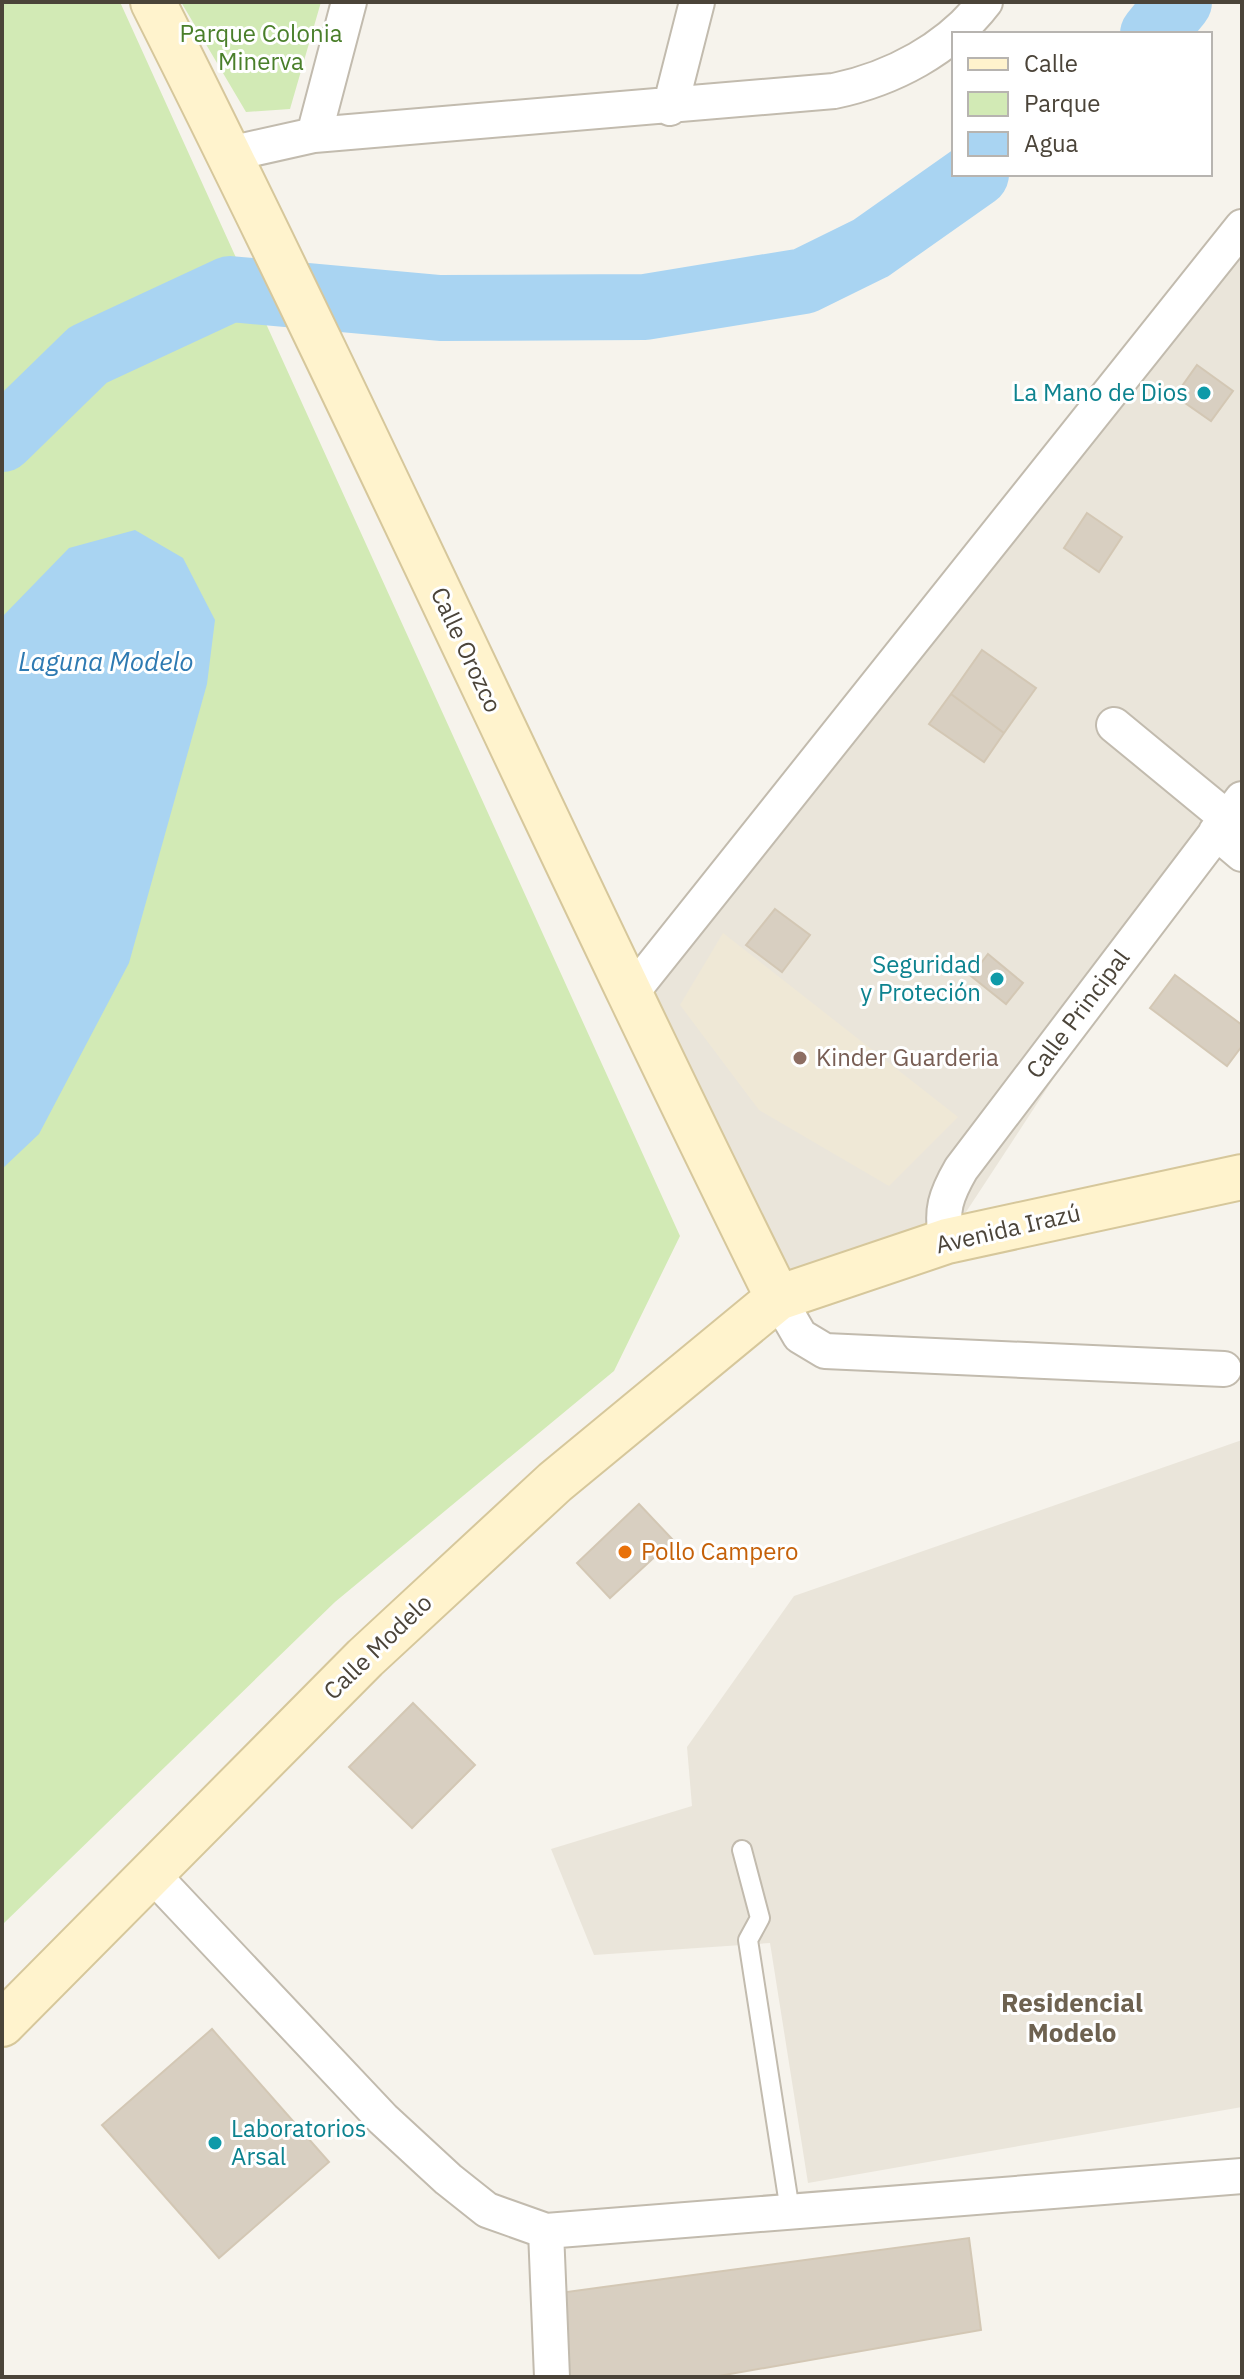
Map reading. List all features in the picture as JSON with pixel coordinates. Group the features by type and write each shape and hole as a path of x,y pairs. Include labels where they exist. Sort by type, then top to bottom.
{"street":[{"name":"Calle Orozco","path":"153,2 346,395 628,997 778,1298"},
{"path":"314,135 349,2"},
{"path":"670,108 697,2"},
{"path":"956,32 972,19 985,2"},
{"path":"229,154 314,135 670,108 834,91 874,83 927,55 952,35"},
{"path":"628,997 1242,227"},
{"path":"1114,725 1228,816 1242,854"},
{"name":"Calle Principal","path":"947,1241 942,1220 945,1197 961,1169 1228,816"},
{"name":"Avenida Irazú","path":"778,1298 947,1241 1242,1177"},
{"path":"778,1298 800,1336 825,1351 1224,1369"},
{"name":"Calle Modelo","path":"2,2024 365,1658 555,1482 778,1298"},
{"path":"150,1872 383,2119 448,2179 487,2210 546,2231 1242,2176"},
{"path":"546,2231 552,2377"}],"lane":[{"path":"742,1850 760,1918 748,1940 790,2211"}],"shaded area":[{"path":"1242,227 1242,854 1215,832 947,1241 778,1298 628,997"},
{"name":"Kinder Guarderia","path":"723,933 958,1117 889,1186 759,1110 680,1005"},
{"path":"1242,1440 1242,2107 808,2183 770,1943 594,1955 551,1849 692,1806 687,1747 794,1596"}],"green space":[{"path":"2,2 120,2 680,1236 614,1371 335,1602 2,1925"},
{"name":"Parque Colonia Minerva","path":"181,2 321,2 290,109 246,112"}],"water":[{"name":"Laguna Modelo","path":"135,530 183,558 215,620 207,684 129,963 39,1134 2,1169 2,617 69,548"}],"building":[{"name":"La Mano de Dios","path":"1197,365 1233,391 1211,421 1175,396"},
{"path":"1087,513 1122,537 1099,572 1064,548"},
{"path":"982,650 1036,688 1004,733 951,694"},
{"path":"951,694 1004,733 984,762 929,724"},
{"path":"775,909 810,935 782,972 746,945"},
{"name":"Seguridad y Proteción","path":"988,954 1023,983 1006,1004 971,976"},
{"path":"1175,975 1242,1025 1242,1046 1227,1066 1150,1008"},
{"name":"Pollo Campero","path":"639,1504 673,1540 610,1598 577,1563"},
{"path":"413,1703 475,1765 412,1828 349,1767"},
{"name":"Laboratorios Arsal","path":"212,2029 329,2162 219,2258 102,2125"},
{"path":"969,2238 981,2330 713,2377 566,2377 559,2293"}],"waterway":[{"path":"1155,32 1179,2"},
{"path":"2,439 88,355 230,289 440,308 645,307 804,281 871,248 973,176"}],"place":[{"name":"La Mano de Dios","path":"1204,393"},
{"name":"Seguridad y Proteción","path":"997,979"},
{"name":"Kinder Guarderia","path":"800,1058"},
{"name":"Pollo Campero","path":"625,1552"},
{"name":"Laboratorios Arsal","path":"215,2143"}],"district":[{"name":"Residencial Modelo","path":"1072,2018"}]}
